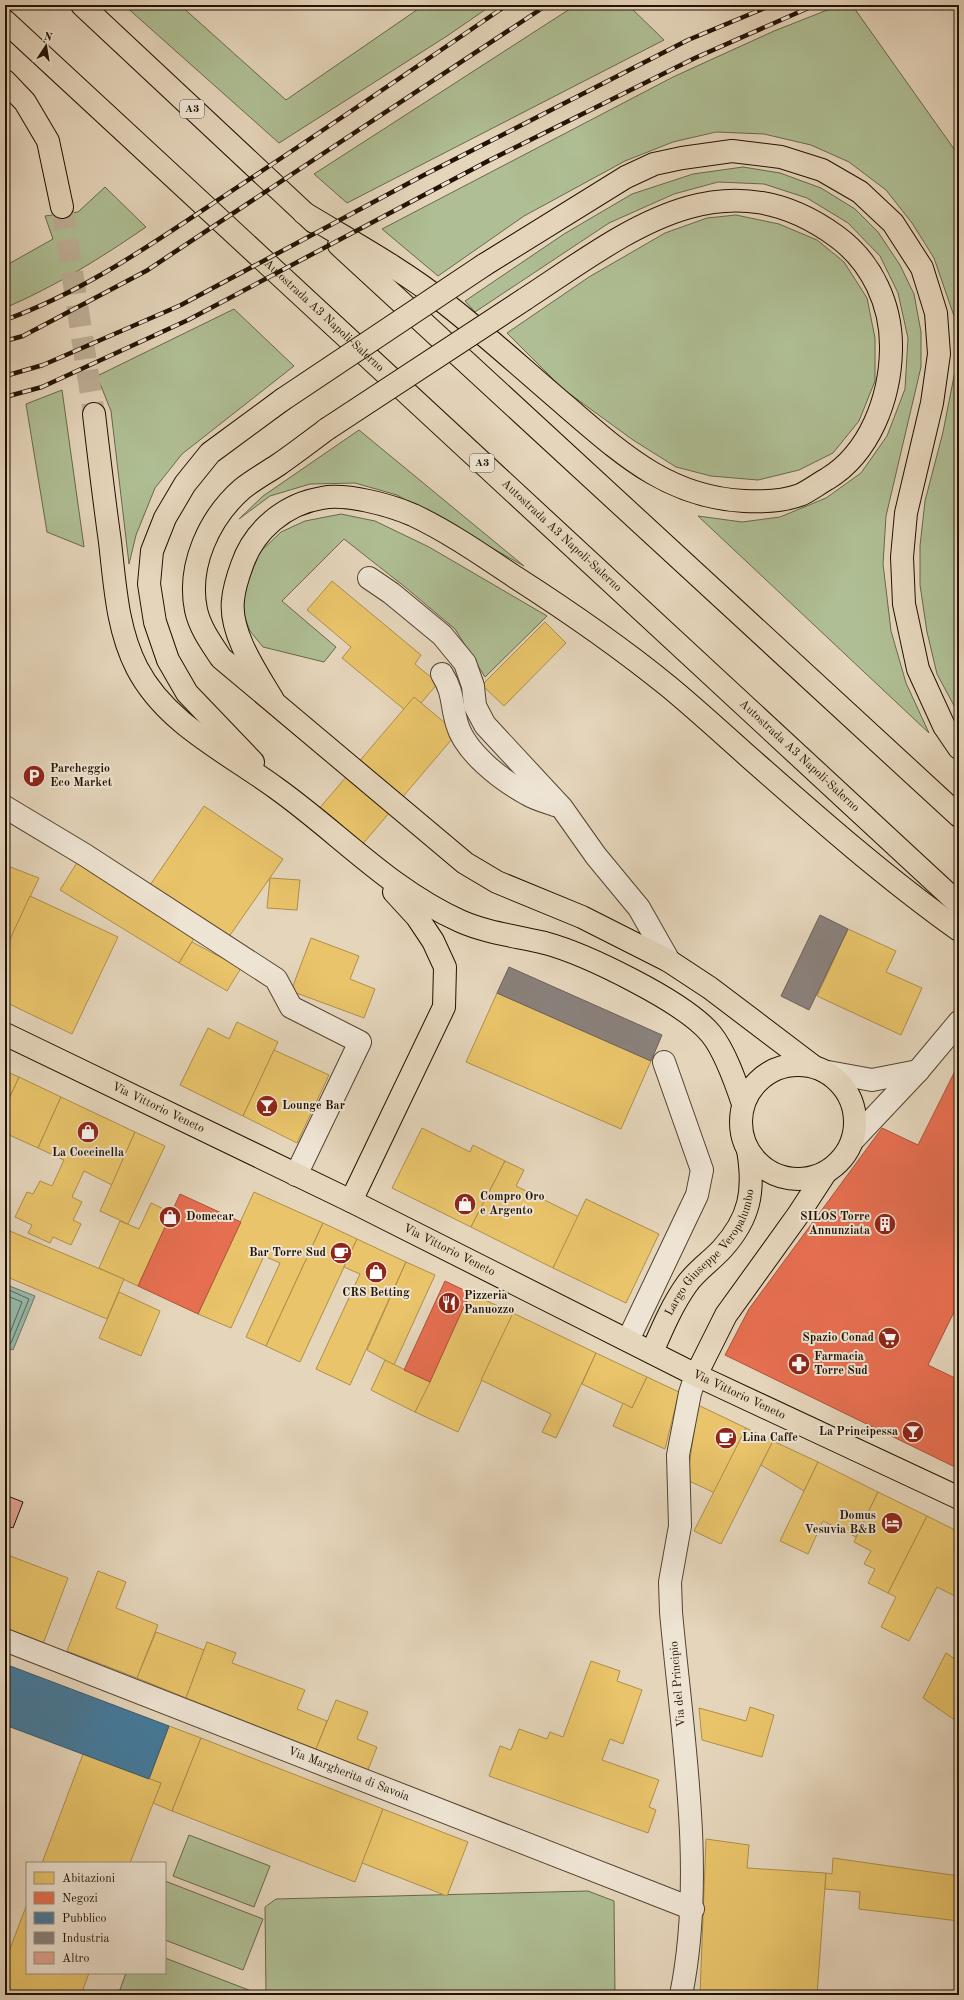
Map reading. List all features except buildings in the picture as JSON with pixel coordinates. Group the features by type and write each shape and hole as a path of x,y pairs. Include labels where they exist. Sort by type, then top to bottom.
{"main road":[{"name":"A3","path":"82,5 304,213 959,816"},
{"name":"Autostrada A3 Napoli-Salerno","path":"5,21 959,904"},
{"path":"5,81 25,102 48,141 62,207"},
{"path":"277,788 187,693 168,660 155,622 149,584 152,551 165,518 185,484 210,453 282,400 484,265 626,177 654,164 682,158 732,152 781,156 822,170 860,192 893,223 922,268 936,313 939,354 932,402 906,513 902,557 904,604 918,669 944,726 959,748"},
{"path":"304,213 385,261 446,304 619,451 658,477 688,491 722,500 760,502 800,494 835,474 852,459 866,440 883,403 891,370 891,336 883,297 874,279 852,248 818,223 785,209 757,201 715,200 679,209 624,235 525,299 327,429 242,490 222,511 205,539 197,562 194,585 196,610 205,635 221,658 273,700 465,863 497,882 582,918 669,961 710,988 820,1069"},
{"path":"94,414 116,598 124,638 137,669 154,694 203,739 277,788 365,861 425,903 460,921 488,932 547,944 593,961 661,996 692,1016 712,1035 732,1073 743,1104"},
{"path":"273,700 244,648 236,626 232,602 247,551 264,528 300,503 324,497 352,499 378,504 412,515 472,549 553,601 668,686 800,803 912,896 959,930"},
{"path":"351,1201 444,1007 445,967 433,941 417,916 365,861"},
{"name":"Via Vittorio Veneto","path":"5,1034 351,1201 696,1374 959,1498"},
{"name":"Largo Giuseppe Veropalumbo","path":"652,1352 672,1308 687,1282 722,1249 744,1218 750,1200 751,1167 748,1150 742,1136 741,1120 743,1104 751,1089 764,1076 780,1067 797,1064 820,1069 840,1082 852,1102 856,1125 853,1140 847,1153 837,1164 826,1172 812,1178 797,1179 782,1177 763,1166 748,1150"},
{"name":"Largo Giuseppe Veropalumbo","path":"696,1374 726,1315 798,1215 826,1172"}],"street":[{"path":"369,578 391,593 442,635 465,663 473,686 476,706 485,725 511,755 562,808 596,856 639,908 669,961"},
{"path":"442,674 449,685 457,723 462,738 470,750 508,782 528,794 562,808"},
{"path":"5,807 85,855 276,979 291,1007 360,1042 296,1175"},
{"path":"918,1071 959,1022"},
{"path":"628,1340 696,1195 702,1170 664,1062"},
{"name":"Largo Giuseppe Veropalumbo","path":"820,1069 872,1080 918,1071"},
{"name":"Largo Giuseppe Veropalumbo","path":"853,1140 918,1071"},
{"name":"Via del Principio","path":"681,1995 689,1959 692,1909 690,1810 671,1612 670,1582 680,1526 678,1455 690,1393 696,1374"},
{"name":"Via Margherita di Savoia","path":"5,1640 692,1909"}],"shaded area":[{"path":"124,5 180,5 286,100 424,5 492,5 447,36 279,143"},
{"path":"576,5 628,5 664,40 347,203 314,174"},
{"path":"840,5 852,5 959,156 959,715 937,674 927,632 920,585 920,546 925,501 943,432 955,371 954,316 934,258 912,223 886,190 849,162 811,145 764,134 716,132 673,142 625,161 524,216 438,276 382,229 673,77 774,31"},
{"path":"743,167 780,173 821,188 855,209 878,232 900,265 914,294 921,332 921,367 886,516 883,564 891,631 906,683 929,733 698,516 742,522 780,517 826,498 861,473 887,436 905,389 908,338 898,293 880,256 848,223 807,198 764,184 718,182 674,194 609,223 475,312 465,301 564,234 632,194 693,174"},
{"path":"105,187 146,227 78,271 5,308 5,266 53,239 45,216 78,212"},
{"path":"736,215 779,224 817,240 844,262 867,298 875,338 875,381 859,421 833,453 799,470 758,480 711,476 676,467 633,440 563,389 507,333 589,277 665,233 707,218"},
{"path":"234,309 294,366 182,454 155,488 136,535 129,564 111,411 97,376"},
{"path":"62,390 84,547 47,532 26,404"},
{"path":"359,430 524,566 397,495 355,483 310,484 270,496 239,519 263,496"},
{"path":"341,514 375,521 429,547 547,616 485,677 455,629 344,539 282,601 336,647 324,662 263,647 250,631 241,608 248,582 259,553 281,532 305,521"},
{"path":"189,1835 270,1866 254,1907 173,1876"},
{"path":"166,1881 263,1919 243,1970 166,1940"},
{"path":"588,1891 614,1901 615,1995 266,1995 265,1907 276,1899"},
{"path":"166,1958 254,1992 253,1995 118,1995 126,1974 166,1974"}],"water":[{"path":"7,1285 35,1296 13,1350 5,1347 5,1290"}],"tunnel":[{"path":"62,207 94,414"}],"railway":[{"path":"5,320 62,296 116,266 169,233 507,5"},
{"path":"5,341 23,336 146,271 547,5"},
{"path":"5,376 43,365 181,305 424,175 688,40 772,5"},
{"path":"5,397 42,387 188,320 490,160 695,58 815,5"}],"place":[{"name":"Parcheggio Eco Market","path":"34,776"},
{"name":"Lounge Bar","path":"267,1106"},
{"name":"La Coccinella","path":"88,1132"},
{"name":"Compro Oro e Argento","path":"465,1204"},
{"name":"Domecar","path":"170,1217"},
{"name":"SILOS Torre Annunziata","path":"885,1224"},
{"name":"Bar Torre Sud","path":"341,1253"},
{"name":"CRS Betting","path":"376,1272"},
{"name":"Pizzeria Panuozzo","path":"449,1303"},
{"name":"Spazio Conad","path":"889,1338"},
{"name":"Farmacia Torre Sud","path":"799,1364"},
{"name":"La Principessa","path":"913,1432"},
{"name":"Lina Caffe","path":"726,1438"},
{"name":"Domus Vesuvia B&B","path":"892,1523"}]}
